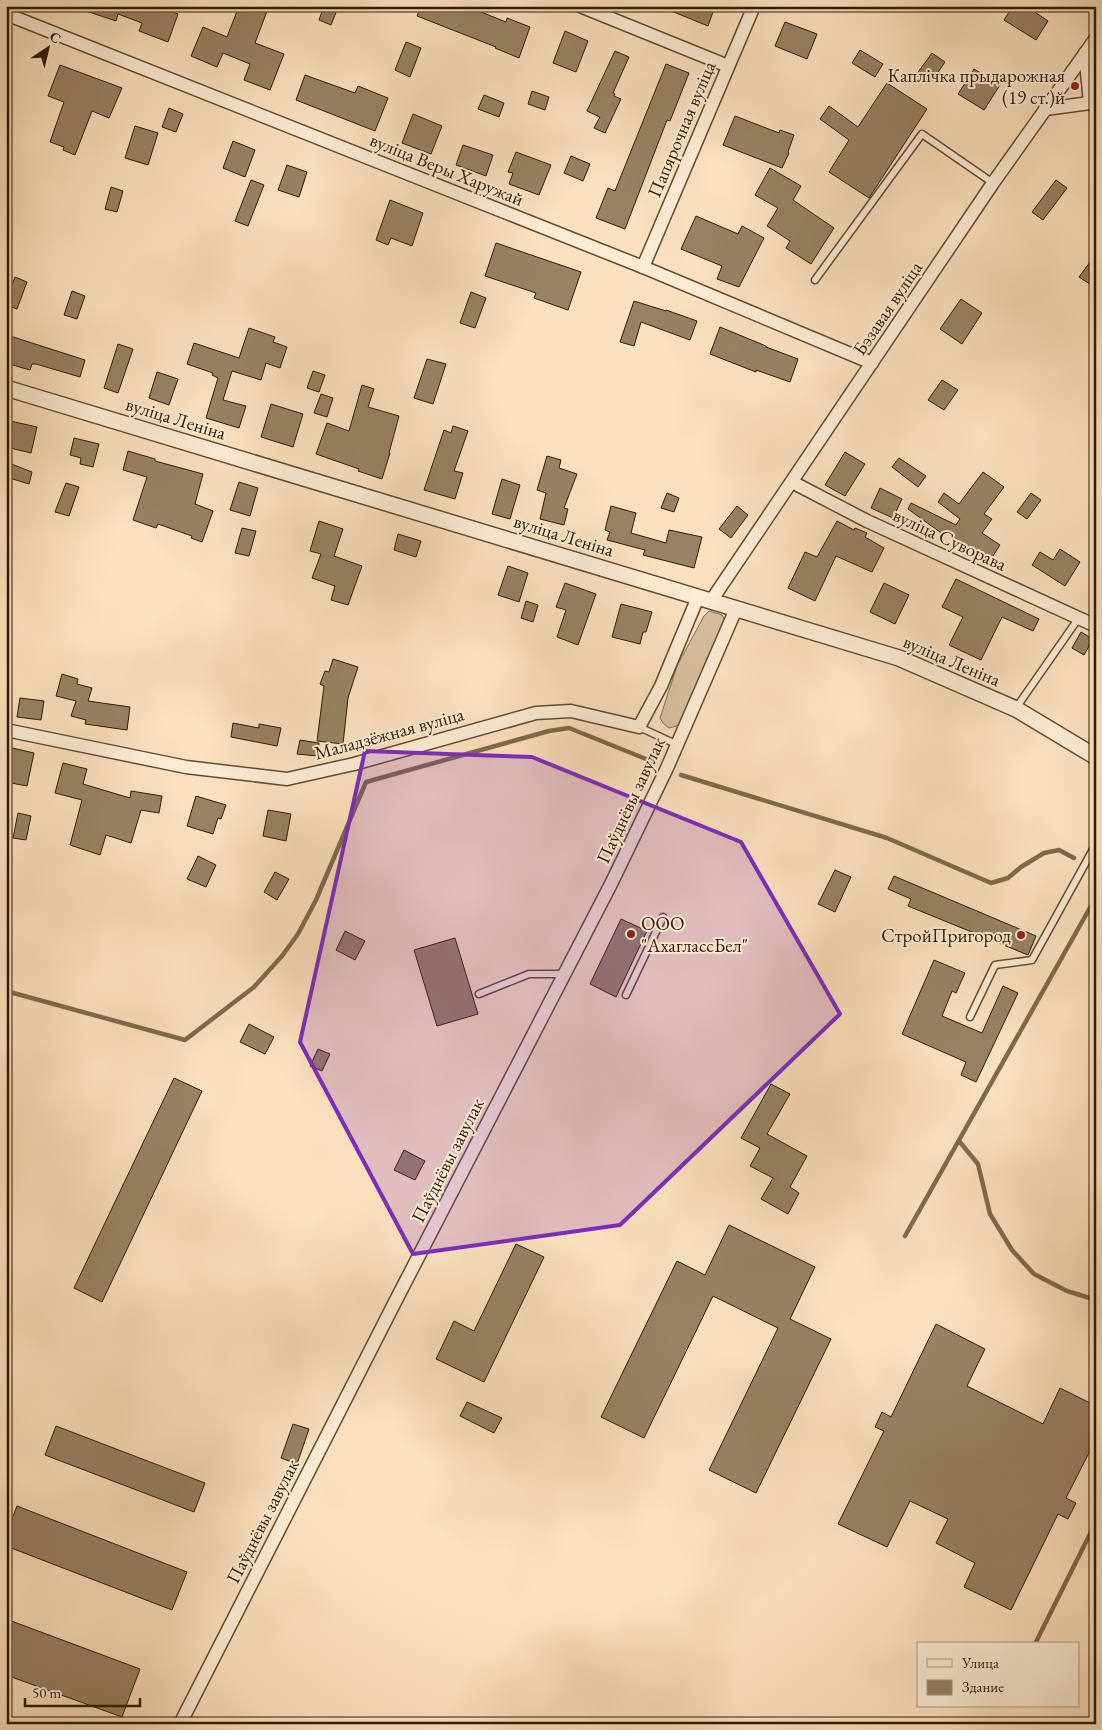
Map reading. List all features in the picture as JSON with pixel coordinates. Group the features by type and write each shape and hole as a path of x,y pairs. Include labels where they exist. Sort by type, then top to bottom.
{"street":[{"path":"580,6 728,66"},
{"name":"Папярочная вуліца","path":"643,267 754,6"},
{"name":"вуліца Веры Харужай","path":"6,14 643,267 872,363"},
{"name":"Бэзавая вуліца","path":"705,599 792,482 993,183 1096,38"},
{"path":"1045,109 1093,105 1085,53"},
{"name":"вуліца Леніна","path":"6,388 899,658 1016,709 1096,757"},
{"name":"вуліца Суворава","path":"792,482 867,522 1096,626"},
{"path":"640,726 705,599"},
{"name":"Паўднёвы завулак","path":"180,1724 394,1302 616,873 678,744 736,609"},
{"name":"Маладзёжная вуліца","path":"6,730 186,767 287,779 354,764 536,713 571,711 640,726"}],"lane":[{"path":"814,280 922,134 993,183"},
{"path":"1016,709 1078,619"},
{"path":"640,726 678,744"},
{"path":"970,1017 995,965 1032,960 1096,844"},
{"path":"626,995 662,917"},
{"path":"480,994 529,974 564,974"}],"highlighted area":[{"path":"365,751 532,757 741,842 840,1014 620,1225 413,1254 300,1042"}],"shaded area":[{"path":"709,611 722,615 725,620 722,629 681,721 677,726 669,728 660,718 677,666 704,616"}],"building":[{"path":"78,6 155,6 178,14 168,42 139,31 142,23 118,14 116,21 77,8"},
{"path":"239,6 269,6 255,43 284,54 270,90 244,80 250,64 223,53 217,67 191,56 203,27 227,37"},
{"path":"324,6 330,6 337,10 331,25 319,20"},
{"path":"421,6 483,6 481,12 506,22 507,18 530,27 519,58 417,16"},
{"path":"659,6 715,6 708,26"},
{"path":"1013,6 1026,6 1048,21 1036,40 1004,20"},
{"path":"785,22 817,34 807,59 775,46"},
{"path":"565,31 588,41 576,72 553,63"},
{"path":"406,42 421,48 410,77 395,70"},
{"path":"860,50 883,64 875,77 852,63"},
{"path":"615,51 629,57 613,93 615,94 614,96 621,99 605,133 594,128 600,117 587,111"},
{"path":"932,53 945,62 930,84 916,75"},
{"path":"666,64 689,73 670,121 667,120 625,229 596,218 608,188 615,191"},
{"path":"60,65 122,88 109,118 92,111 75,155 63,150 64,147 50,142 64,102 48,96"},
{"path":"974,69 1000,85 984,110 958,94"},
{"path":"305,75 355,93 358,86 388,98 375,131 296,100"},
{"path":"887,83 927,109 869,198 829,172 849,140 820,119 829,106 858,127"},
{"path":"532,91 549,97 545,110 528,104"},
{"path":"484,95 504,103 499,117 478,109"},
{"path":"169,108 183,114 176,132 162,127"},
{"path":"413,114 442,126 431,154 402,143"},
{"path":"735,116 779,133 780,130 794,135 782,168 723,145"},
{"path":"135,126 158,133 148,165 125,158"},
{"path":"233,141 255,150 245,177 223,168"},
{"path":"463,145 493,155 486,176 456,165"},
{"path":"516,152 551,165 539,195 509,184 513,173 508,172"},
{"path":"571,156 590,164 583,181 564,173"},
{"path":"287,165 307,172 299,197 278,190"},
{"path":"770,168 801,186 793,200 834,228 811,264 786,248 790,241 767,226 778,208 755,195"},
{"path":"251,180 264,185 248,226 235,221"},
{"path":"1056,180 1067,188 1043,220 1032,212"},
{"path":"111,187 123,191 117,212 105,209"},
{"path":"390,200 423,213 412,246 391,238 388,245 376,240"},
{"path":"696,216 738,234 742,226 764,238 739,287 717,279 722,266 681,249"},
{"path":"496,243 581,272 568,310 534,298 536,293 485,276"},
{"path":"1096,254 1096,288 1079,277"},
{"path":"15,277 27,282 17,309 6,305 6,300"},
{"path":"72,291 85,296 77,319 64,315"},
{"path":"471,292 486,298 475,328 460,323"},
{"path":"961,299 982,313 962,344 940,329"},
{"path":"634,301 697,321 690,340 641,322 634,346 620,342"},
{"path":"720,327 798,359 790,382 756,370 756,372 710,354"},
{"path":"249,328 275,337 273,342 287,347 280,368 266,363 261,380 232,371 223,400 246,406 239,428 206,418 218,378 212,375 213,373 187,364 194,343 239,358"},
{"path":"10,336 85,360 80,377 36,364 32,364 30,370 6,363 6,350"},
{"path":"118,344 133,349 118,393 104,388"},
{"path":"427,359 446,364 433,404 414,398"},
{"path":"313,371 325,375 319,392 307,388"},
{"path":"157,372 178,379 169,405 149,398"},
{"path":"942,380 958,390 944,410 928,400"},
{"path":"362,385 374,389 368,407 399,416 382,479 316,454 327,423 349,431"},
{"path":"321,394 333,398 327,417 314,413"},
{"path":"271,404 303,414 293,447 261,437"},
{"path":"6,420 37,427 31,453 6,447"},
{"path":"453,426 468,431 454,471 463,473 455,499 424,490 444,430 451,433"},
{"path":"74,438 99,444 93,467 80,464 81,458 70,455"},
{"path":"128,451 155,459 155,461 203,474 195,504 213,511 202,542 191,538 192,536 158,524 156,528 133,520 147,477 123,470"},
{"path":"845,452 865,464 845,496 825,485"},
{"path":"547,456 561,460 559,468 577,474 564,508 568,509 564,525 540,519 546,493 537,490"},
{"path":"899,458 926,476 918,487 892,467"},
{"path":"6,462 32,472 29,484 6,477"},
{"path":"983,472 1004,487 984,514 992,519 982,533 1000,545 989,562 946,532 944,535 908,509 911,503 956,525 960,519 938,502 944,493 959,504"},
{"path":"502,479 520,485 510,519 492,514"},
{"path":"239,482 258,488 250,516 230,510"},
{"path":"66,483 79,487 69,516 55,512"},
{"path":"880,488 902,499 893,518 871,508"},
{"path":"667,493 679,498 674,512 661,508"},
{"path":"1031,493 1041,500 1027,519 1017,512"},
{"path":"611,506 636,513 631,533 666,543 669,530 702,537 694,568 643,555 645,550 607,540 610,532 605,530"},
{"path":"737,506 748,515 731,538 719,529"},
{"path":"319,521 343,529 334,556 362,566 348,605 331,600 335,586 312,578 321,554 310,551"},
{"path":"837,521 854,530 855,528 867,533 865,537 884,548 872,572 836,556 815,601 788,588 805,552 817,557"},
{"path":"242,528 256,531 249,556 235,553"},
{"path":"398,534 421,541 416,557 394,550"},
{"path":"1060,549 1080,562 1065,586 1032,565 1040,552 1053,560"},
{"path":"508,566 528,573 519,602 498,595"},
{"path":"956,579 1039,619 1033,631 1002,617 981,660 949,645 963,617 942,607"},
{"path":"565,583 596,594 578,645 557,637 566,610 556,607"},
{"path":"884,583 909,595 895,624 870,612"},
{"path":"526,601 538,605 533,622 521,618"},
{"path":"621,604 652,612 640,644 612,637"},
{"path":"1081,632 1093,639 1084,655 1072,648"},
{"path":"333,659 358,667 348,698 343,744 317,741 324,686 320,684 325,671 329,672"},
{"path":"62,674 78,679 77,684 92,688 88,701 130,707 127,730 85,724 86,720 71,716 76,701 56,696"},
{"path":"20,698 44,701 41,720 17,717"},
{"path":"233,723 259,728 259,724 281,728 277,746 231,737"},
{"path":"300,740 319,743 318,756 297,754"},
{"path":"8,747 34,753 27,786 6,782 6,755"},
{"path":"63,763 87,769 83,784 130,798 131,791 162,796 159,813 141,810 131,843 106,835 100,855 70,845 82,800 55,793"},
{"path":"196,796 226,805 221,819 218,818 213,834 187,826"},
{"path":"268,810 291,814 286,841 263,836"},
{"path":"18,813 31,816 26,840 13,838"},
{"path":"198,856 216,865 206,887 187,879"},
{"path":"835,870 851,877 835,912 818,904"},
{"path":"275,872 289,879 277,900 264,892"},
{"path":"894,876 1036,936 1028,955 908,906 911,899 888,889"},
{"path":"621,919 647,931 616,997 590,984"},
{"path":"345,931 365,941 355,960 336,950"},
{"path":"455,938 478,1014 437,1026 414,950"},
{"path":"934,960 965,973 956,993 952,991 942,1016 982,1033 1003,986 1018,993 976,1082 961,1075 966,1062 902,1034"},
{"path":"249,1024 274,1037 265,1054 240,1042"},
{"path":"318,1049 330,1054 322,1071 310,1066"},
{"path":"174,1078 202,1091 102,1302 74,1288"},
{"path":"771,1084 790,1094 767,1134 807,1156 790,1187 799,1193 788,1214 761,1199 773,1178 750,1166 760,1148 741,1138"},
{"path":"404,1150 425,1161 415,1180 394,1170"},
{"path":"729,1225 815,1267 790,1319 831,1339 756,1493 709,1470 778,1328 713,1296 644,1438 601,1417 677,1261 705,1275"},
{"path":"516,1244 544,1257 484,1382 436,1359 454,1321 474,1331"},
{"path":"936,1324 985,1349 967,1386 1043,1424 1060,1388 1096,1406 1096,1439 1066,1498 1076,1503 1068,1519 1058,1514 1011,1610 964,1587 975,1563 936,1543 948,1519 910,1501 887,1547 838,1524 884,1431 875,1427 882,1412 891,1417"},
{"path":"467,1402 502,1418 494,1433 460,1416"},
{"path":"293,1424 309,1429 297,1464 281,1458"},
{"path":"56,1426 205,1483 194,1512 45,1455"},
{"path":"17,1506 187,1572 172,1610 6,1546 6,1534"},
{"path":"6,1619 140,1669 122,1717 6,1675"}],"waterway":[{"path":"6,991 185,1040 254,987 282,956 298,934 316,900 366,782 549,731 569,728 651,761"},
{"path":"681,775 887,838 991,883 1008,878 1021,867 1044,853 1059,850 1074,858"},
{"path":"905,1236 1096,897"},
{"path":"959,1141 978,1164 990,1214 1012,1250 1034,1274 1067,1291 1096,1300"},
{"path":"1036,1642 1096,1522"}],"place":[{"name":"Каплічка прыдарожная (19 ст.)й","path":"1075,86"},
{"name":"ООО \"АхаглассБел\"","path":"631,934"},
{"name":"СтройПригород","path":"1021,935"}]}
